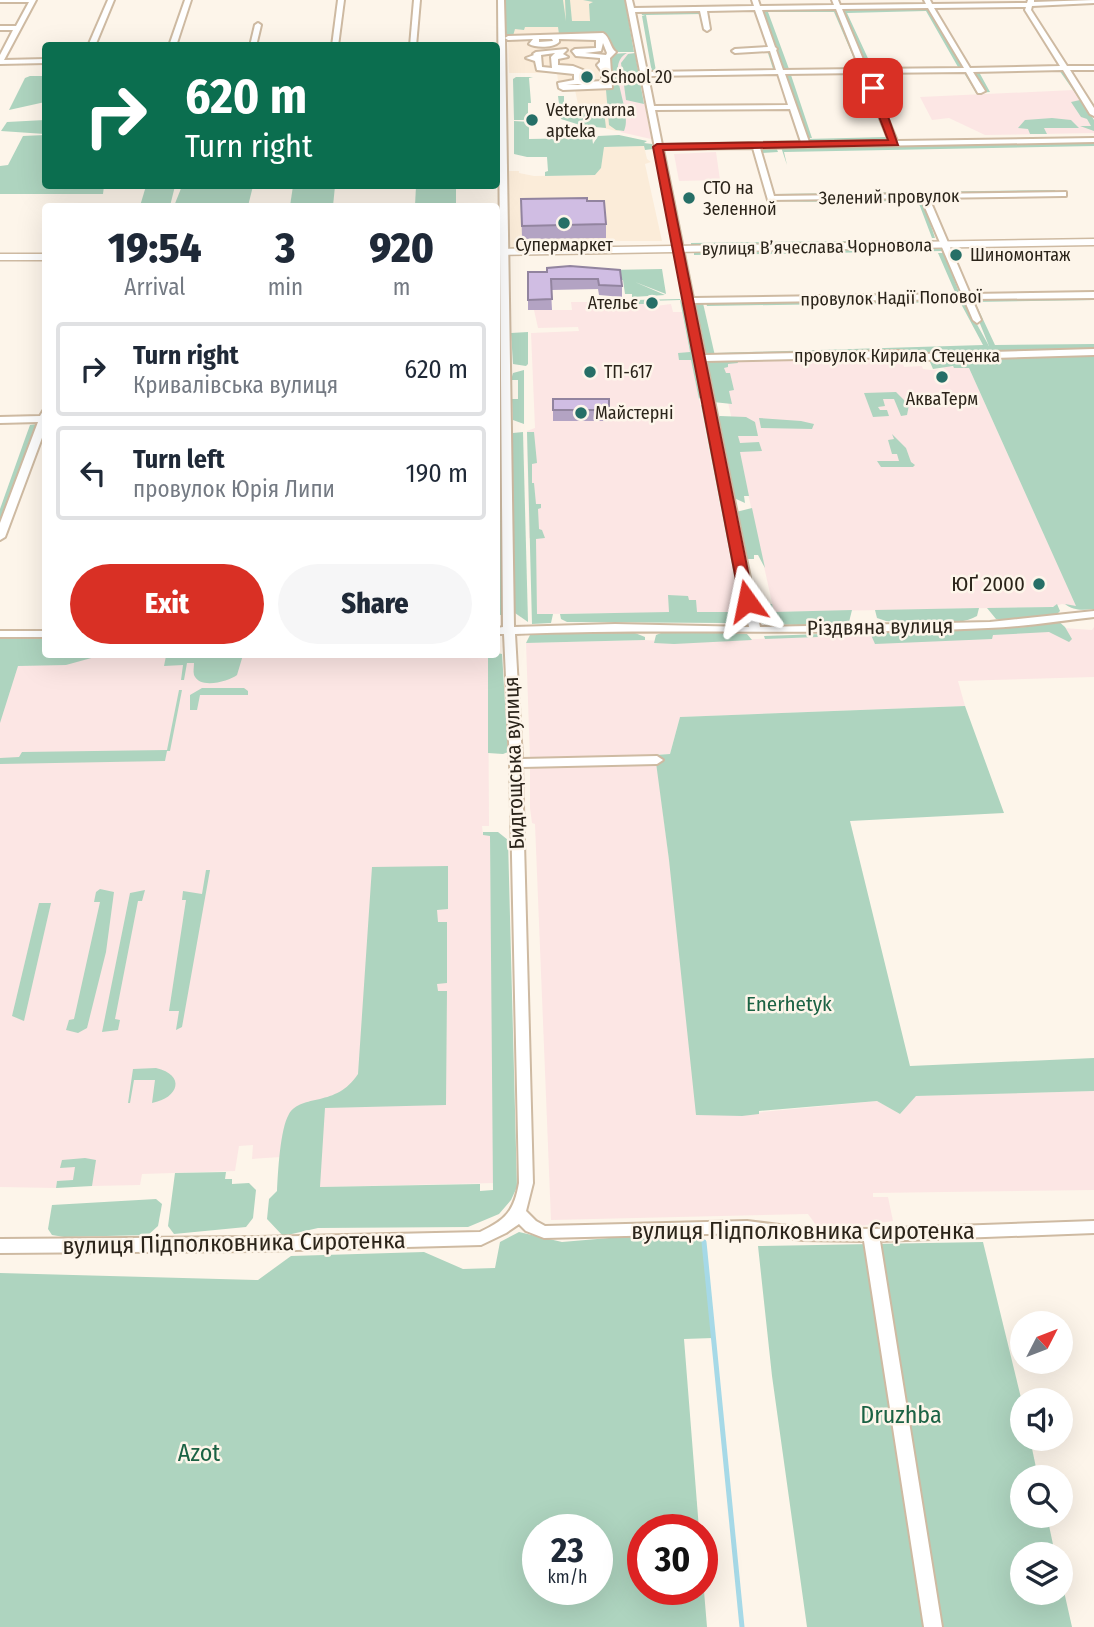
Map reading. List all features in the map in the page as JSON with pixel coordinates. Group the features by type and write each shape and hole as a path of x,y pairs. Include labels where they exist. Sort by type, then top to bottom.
{"main road":[{"name":"вулиця Вʼячеслава Чорновола","path":"500,252 1094,242"},
{"path":"0,258 42,257"}],"street":[{"path":"0,1 33,0 0,62 42,61"},
{"path":"93,42 111,0"},
{"path":"173,42 188,0"},
{"path":"336,42 341,0"},
{"path":"413,42 417,0"},
{"name":"Бидгощська вулиця","path":"499,42 501,0"},
{"path":"629,0 755,630"},
{"path":"631,9 703,9 756,3 1094,1"},
{"path":"1031,2 1028,10 1094,114"},
{"path":"756,3 806,145"},
{"path":"836,3 894,143"},
{"path":"928,3 981,91"},
{"path":"703,9 707,29"},
{"path":"254,42 258,25"},
{"path":"0,28 18,28"},
{"path":"603,35 610,52 613,52 607,57 610,87 563,88 562,83 578,82 577,72 568,69 539,69 538,59 529,58 539,57 536,54 541,52 564,50 558,54 565,57 554,57 554,67 577,69 582,72 584,84 601,86 606,82 604,69 601,69 600,65 604,63 603,56 576,54 575,51 599,50 600,38 555,37 556,42 552,44 532,44 536,42 536,37 510,38 508,36 603,35"},
{"path":"735,51 774,49"},
{"path":"643,74 1094,68"},
{"path":"650,108 793,107"},
{"path":"657,147 1094,140"},
{"name":"Зелений провулок","path":"756,145 771,198 1062,194"},
{"path":"924,196 977,320"},
{"name":"Бидгощська вулиця","path":"500,252 503,631 516,762 526,1183 523,1206 519,1213"},
{"name":"провулок Надії Попової","path":"688,301 1094,295"},
{"name":"провулок Кирила Стеценка","path":"700,358 900,354 923,357 1094,352"},
{"path":"0,420 42,417"},
{"path":"0,537 24,465 42,424"},
{"name":"Різдвяна вулиця","path":"503,631 615,627 755,630 1020,624 1067,615 1094,614"},
{"path":"0,634 42,634"},
{"path":"516,762 657,760"},
{"name":"вулиця Підполковника Сиротенка","path":"0,1246 258,1244 473,1238 488,1235 506,1225 519,1213 531,1226 544,1232 747,1227 803,1234 871,1234 1094,1227"},
{"path":"871,1234 933,1627"}],"shaded area":[{"name":"School 20","path":"507,0 600,0 624,130 600,127 595,104 578,104 575,90 559,89 557,73 509,73"},
{"path":"635,53 651,139 620,132 624,129 613,54"},
{"path":"1074,90 1094,124 1094,133 985,135 949,118 932,120 920,97"},
{"path":"644,146 647,159 651,162 645,164 662,241 569,241 562,244 563,248 516,249 508,246 506,171 519,171 534,176 595,175 601,168 600,147"},
{"path":"716,152 720,180 679,181 674,154"},
{"path":"646,301 648,307 671,304 673,312 682,312 741,612 537,614 535,538 529,538 527,431 535,428 531,333 579,331 578,327 538,328 534,310 572,310 571,302 613,302 614,309 622,309 622,303"},
{"path":"900,356 904,367 922,366 923,369 931,370 944,369 943,366 969,368 1077,607 1062,604 1051,607 774,612 719,361"},
{"path":"1094,627 1094,677 958,681 965,706 680,717 670,754 530,758 526,643 645,640 675,642 1063,628 1092,630"},
{"path":"0,651 42,654 42,658 488,658 489,826 482,826 483,835 490,835 495,1183 320,1187 281,1163 281,1157 252,1159 253,1145 239,1146 235,1171 142,1174 140,1185 92,1186 92,1180 57,1181 56,1188 0,1187"},
{"path":"657,764 669,860 742,1114 877,1101 900,1114 915,1096 1094,1091 1094,1190 873,1193 873,1197 888,1197 893,1221 860,1226 816,1225 808,1214 551,1220 535,824 532,823 530,808 530,767"}],"green space":[{"path":"505,0 563,0 566,21 565,0 570,0 572,21 590,21 589,4 593,2 583,0 625,0 634,52 610,52 603,35 559,34 558,27 525,27 524,30 515,29 513,36 506,35"},
{"path":"840,8 928,8 965,68 868,69","holes":["926,11 958,67 872,67 847,13"]},
{"path":"761,9 834,9 861,67 858,68 834,12 768,12 789,69 857,69 784,70"},
{"path":"699,10 702,14 646,15 656,71 773,69 767,50 772,51 778,70 652,73 642,16 645,15 641,12"},
{"path":"627,53 620,59 618,68 625,112 624,131 609,125 607,57"},
{"path":"635,53 644,104 626,100 621,63 628,54"},
{"path":"1060,69 1064,71 1094,120 1094,131 1080,126 1091,126 1071,102 1080,100 1059,70 979,72 990,92 976,93 964,73 875,73 877,79 871,79 869,74 874,72"},
{"path":"864,73 889,140 808,141 807,139 886,137 859,74 791,75 812,138 806,138 786,75"},
{"path":"42,76 42,103 9,110 25,78"},
{"path":"533,77 529,78 531,103 528,103 528,120 514,120 513,79"},
{"path":"558,96 564,96 564,105 571,108 573,114 604,111 606,128 583,126 561,119"},
{"path":"42,120 42,134 1,131 7,122"},
{"path":"1025,120 1071,120 1079,128 1044,128 1047,134 1030,134 1028,129 1018,128"},
{"path":"514,121 529,122 529,139 586,138 586,131 573,129 591,129 593,144 598,136 619,135 647,141 644,143 652,144 653,149 645,150 644,146 604,147 601,168 595,175 545,176 548,171 547,157 514,154"},
{"path":"42,135 42,189 104,189 103,194 0,194 0,166 8,165 23,136"},
{"path":"1094,141 1094,146 784,152 787,165 781,147"},
{"path":"776,147 778,152 761,153 760,148"},
{"path":"764,162 774,194 1056,192 776,196 773,195"},
{"path":"145,189 174,189 171,203 141,203"},
{"path":"181,189 252,189 249,203 175,203"},
{"path":"293,189 335,189 333,203 290,203"},
{"path":"416,189 456,189 456,203 415,203"},
{"path":"919,198 923,201 935,238 932,238 918,201 770,202"},
{"path":"934,240 932,242 691,246 691,243"},
{"path":"942,248 943,251 694,255 694,253"},
{"path":"938,253 944,253 960,295 705,300 704,297 955,292"},
{"path":"662,269 666,294 635,282 665,295 632,297 632,294 625,294 623,280 613,279 608,270"},
{"path":"1094,296 1094,300 975,302 995,345 1094,344 1094,350 1000,352 718,356 717,353 983,345 960,302 707,306 706,303 959,299 964,301 989,346 970,299"},
{"path":"680,299 685,309 703,394 699,399 691,360 679,360 678,353 690,352 680,300 633,304 633,300"},
{"path":"703,303 715,356 704,353 693,305"},
{"path":"528,332 528,364 513,364 511,333"},
{"path":"1094,354 1094,609 1083,610 1065,604 1076,606 969,368 953,366 933,369 930,362 958,359 960,364 964,364 993,357"},
{"path":"737,360 738,363 728,364 728,367 724,368 726,373 730,373 734,390 729,391 732,404 713,402 707,362"},
{"path":"524,370 524,424 513,420 512,399 518,399 518,380 511,380 513,373"},
{"path":"896,392 909,405 907,415 901,416 894,399 883,399 885,406 878,407 880,410 887,410 889,416 873,417 864,393"},
{"path":"701,405 704,405 745,617 726,623 567,622 561,619 560,614 669,612 668,595 688,596 689,600 696,600 697,612 741,612"},
{"path":"720,416 746,417 755,422 758,436 738,436 740,443 759,442 762,451 740,452 749,496 744,496 745,503 734,498 716,419"},
{"path":"759,418 814,424 812,429 761,428"},
{"path":"500,419 501,420 500,615"},
{"path":"37,424 0,526 0,509 26,436 30,425"},
{"path":"523,432 528,622 515,613 512,437 513,433"},
{"path":"527,432 534,432 537,463 532,464 532,483 536,504 541,504 538,509 539,529 545,538 536,539 537,614 553,614 551,623 532,624"},
{"path":"892,434 906,448 911,462 915,465 913,467 881,467 877,461 899,461 897,454 892,454 888,440 894,439"},
{"path":"752,508 765,568 758,555 754,555 754,559 744,559 736,512"},
{"path":"772,604 774,612 852,610 849,622 833,626 763,624 757,619 754,606"},
{"path":"1057,604 1060,611 1057,614 1016,621 996,619 987,608 1053,607"},
{"path":"979,608 977,616 968,620 933,624 886,621 877,618 875,610"},
{"path":"1057,620 1072,639 1069,642 1049,632 993,635 992,639 875,644 871,635 765,639 764,636 1027,627"},
{"path":"630,631 645,637 645,640 526,643 530,635 535,634"},
{"path":"666,631 747,634 752,640 654,643 656,635"},
{"path":"0,636 42,637 42,658 91,658 66,665 18,666 0,723"},
{"path":"500,654 508,752 488,753 488,658 500,658"},
{"path":"166,658 242,658 237,675 215,683 197,680 194,663 187,663 184,680 181,680 183,665 164,666"},
{"path":"202,688 244,688 248,695 200,695 197,710 190,710 190,695"},
{"path":"179,690 182,690 170,751 167,751 165,761 0,764 0,758 19,757 22,752 167,750"},
{"name":"Enerhetyk","path":"965,706 1004,813 850,821 910,1066 1094,1058 1094,1091 916,1096 900,1114 877,1101 759,1111 759,1114 742,1116 696,1115 655,755 670,754 680,717"},
{"path":"483,832 498,832 508,840 517,1187 511,1200 499,1214 468,1227 318,1228 283,1236 267,1219 269,1199 277,1191 282,1140 289,1114 302,1104 340,1092 358,1074 372,867 448,866 448,909 437,910 438,922 447,922 447,983 437,984 438,991 447,991 446,1105 325,1108 320,1187 480,1184 480,1191 493,1190 490,836 483,835"},
{"path":"206,870 210,870 182,1027 176,1030 179,1011 169,1011 186,900 182,900 183,891 202,894"},
{"path":"100,889 114,892 106,952 87,1028 78,1033 66,1030 69,1020 74,1019 100,902 94,902 96,892"},
{"path":"145,890 142,901 138,901 115,1019 120,1020 118,1030 102,1032 130,893"},
{"path":"39,903 51,903 24,1021 12,1016"},
{"path":"156,1068 172,1076 175,1081 173,1092 152,1103 155,1080 134,1080 128,1103 133,1069"},
{"path":"62,1160 96,1160 92,1186 56,1188 57,1181 73,1180 75,1167 60,1168"},
{"path":"226,1172 225,1179 232,1179 232,1184 249,1183 256,1190 253,1218 246,1227 174,1234 168,1226 175,1173"},
{"path":"156,1199 162,1204 158,1226 148,1235 64,1237 52,1235 48,1229 52,1205"},
{"name":"Azot","path":"703,1230 713,1338 684,1339 698,1514 627,1514 627,1605 705,1605 707,1627 0,1627 0,1273 258,1280 291,1256 424,1252 463,1269 495,1268 500,1242 519,1232 562,1242"},
{"name":"Druzhba","path":"983,1242 1010,1353 1010,1374 1015,1374 1019,1388 1010,1388 1010,1451 1033,1451 1035,1465 1010,1465 1010,1528 1050,1528 1052,1542 1010,1542 1010,1605 1067,1605 1072,1627 807,1627 772,1376 758,1246"}],"building":[{"path":"587,198 587,201 604,201 606,224 522,226 521,199"},
{"path":"570,266 620,270 622,286 599,285 598,279 551,279 552,299 528,300 528,272 547,272 547,268"},
{"path":"553,399 609,399 609,410 553,410"}],"waterway":[{"path":"704,1242 742,1627"}],"place":[{"name":"School 20","path":"587,77"},
{"name":"Veterynarna apteka","path":"532,120"},
{"name":"СТО на Зеленной","path":"689,198"},
{"name":"Супермаркет","path":"564,223"},
{"name":"Шиномонтаж","path":"956,255"},
{"name":"Ательє","path":"652,303"},
{"name":"ТП-617","path":"590,372"},
{"name":"АкваТерм","path":"942,377"},
{"name":"Майстерні","path":"581,413"},
{"name":"ЮҐ 2000","path":"1039,584"}],"route":[{"path":"747,601 657,147 894,143 873,88"}]}
